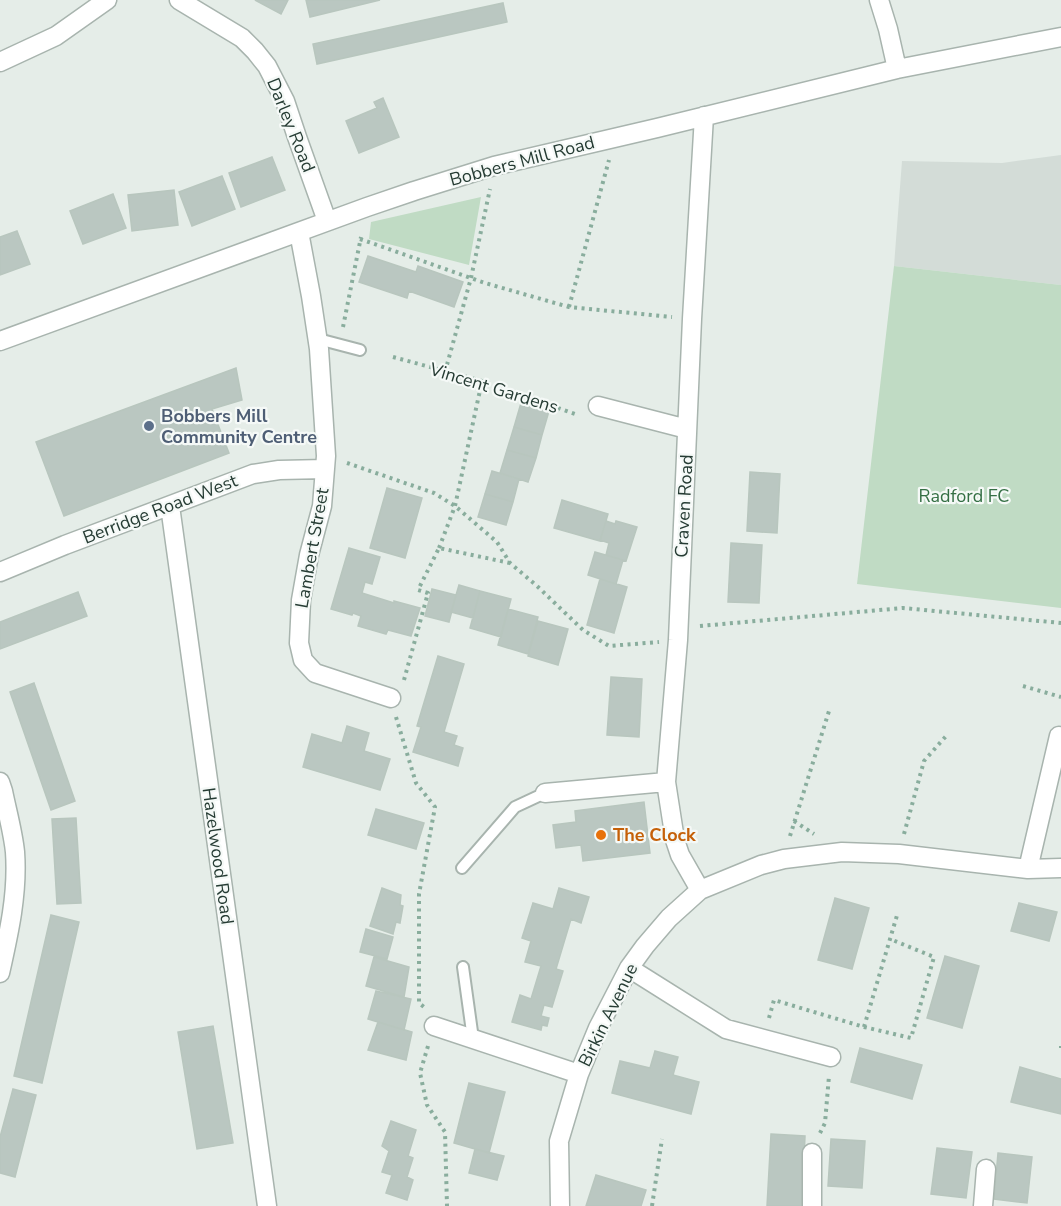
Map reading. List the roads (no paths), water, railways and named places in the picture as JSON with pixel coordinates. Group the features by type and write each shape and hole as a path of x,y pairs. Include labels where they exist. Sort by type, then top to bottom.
{"street":[{"path":"0,62 56,36 107,0"},
{"name":"Darley Road","path":"178,0 242,38 267,66 285,101 327,221"},
{"path":"879,0 897,69"},
{"name":"Bobbers Mill Road","path":"0,341 327,221 494,166 657,129 897,69 1061,37"},
{"name":"Craven Road","path":"700,890 680,855 675,840 666,782 678,634 692,319 704,116"},
{"name":"Lambert Street","path":"299,232 318,339 326,463 322,506 309,555 301,600 299,643 303,660 315,673 396,700"},
{"path":"598,406 687,429"},
{"name":"Berridge Road West","path":"0,572 253,474 326,463"},
{"name":"Hazelwood Road","path":"170,506 267,1206"},
{"path":"1029,868 1059,736"},
{"path":"0,782 15,852 15,898 0,973"},
{"path":"545,793 666,782"},
{"name":"Birkin Avenue","path":"560,1206 559,1141 579,1074 598,1028 629,968 645,946 669,918 700,890 761,865 784,859 842,852 899,854 1029,868 1061,868"},
{"path":"629,968 726,1029 831,1057"},
{"path":"434,1026 579,1074"},
{"path":"812,1153 812,1206"},
{"path":"983,1206 986,1169"}],"lane":[{"path":"318,339 360,350"},
{"path":"462,868 514,807 545,793"},
{"path":"463,967 473,1039"}],"place":[{"name":"Bobbers Mill Community Centre","path":"149,426"},
{"name":"The Clock","path":"601,835"}],"park label":[{"name":"Radford FC","path":"964,496"}]}
